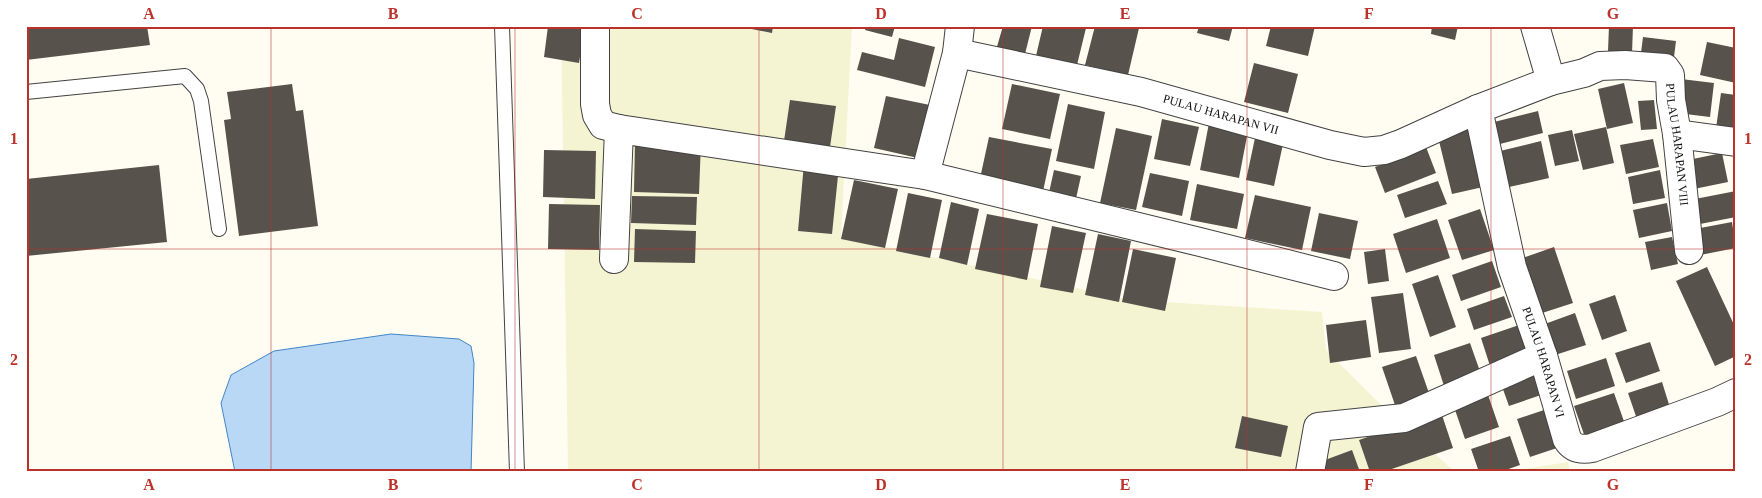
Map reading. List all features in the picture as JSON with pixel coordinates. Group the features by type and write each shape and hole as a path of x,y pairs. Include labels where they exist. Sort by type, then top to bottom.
{"street":[{"path":"595,26 595,104 597,115 603,125 925,175 1334,276"},
{"path":"925,175 957,53 960,26"},
{"path":"1535,26 1551,81"},
{"name":"PULAU HARAPAN VII","path":"957,53 1141,92 1330,145 1364,152 1384,150 1401,144 1478,109 1551,81"},
{"name":"PULAU HARAPAN VIII","path":"1551,81 1584,73 1600,66 1625,65 1665,68 1670,74 1671,100 1677,134 1689,250"},
{"name":"PULAU HARAPAN VI","path":"1478,109 1512,267 1543,356 1567,440 1571,445 1577,448 1592,448 1717,402 1736,393"},
{"path":"614,259 619,129"},
{"path":"1677,134 1736,142"},
{"path":"1310,472 1318,427 1404,418 1543,356"}],"lane":[{"path":"502,26 517,472"},
{"path":"26,92 186,76 197,89 201,101 219,229"}],"green space":[{"path":"561,26 852,26 841,237 1133,300 1322,312 1326,350 1376,400 1455,472 568,472"},
{"path":"1568,462 1570,472 1504,472"}],"water":[{"path":"391,334 459,339 471,346 474,363 471,472 235,472 221,403 231,375 274,351"}],"building":[{"path":"26,26 147,26 150,45 26,60"},
{"path":"548,26 585,26 579,63 544,57"},
{"path":"737,26 773,26 772,33"},
{"path":"866,26 895,26 892,37 865,30"},
{"path":"1003,26 1032,26 1024,58 996,50"},
{"path":"1043,26 1086,28 1076,69 1035,60"},
{"path":"1095,26 1132,26 1139,28 1128,75 1085,65"},
{"path":"1199,26 1233,26 1229,41 1197,33"},
{"path":"1271,26 1315,26 1308,56 1266,46"},
{"path":"1432,26 1458,26 1455,40 1431,34"},
{"path":"1609,26 1633,26 1632,53 1608,51"},
{"path":"1643,37 1676,41 1674,57 1641,53"},
{"path":"899,38 935,47 925,87 857,70 862,52 894,60"},
{"path":"1707,42 1736,48 1736,83 1700,75"},
{"path":"1254,63 1298,74 1288,113 1244,102"},
{"path":"1681,79 1714,83 1710,117 1677,113"},
{"path":"1624,83 1633,123 1607,129 1598,89"},
{"path":"292,84 296,111 303,110 318,226 239,236 224,120 231,119 227,92"},
{"path":"1012,84 1060,94 1050,139 1002,129"},
{"path":"1721,93 1736,95 1736,138 1715,135"},
{"path":"886,96 930,105 918,158 874,148"},
{"path":"790,100 836,106 830,147 784,141"},
{"path":"1654,100 1657,129 1641,130 1638,101"},
{"path":"1068,104 1105,112 1094,169 1056,161"},
{"path":"1538,111 1543,133 1500,144 1494,122"},
{"path":"1162,119 1199,127 1190,166 1154,159"},
{"path":"1209,123 1248,131 1239,178 1200,170"},
{"path":"1478,127 1492,185 1452,194 1438,137"},
{"path":"1606,127 1614,163 1583,170 1574,134"},
{"path":"1116,128 1152,136 1136,210 1100,203"},
{"path":"1572,130 1579,161 1555,166 1548,135"},
{"path":"989,137 1052,149 1042,196 979,183"},
{"path":"1255,138 1283,144 1274,186 1246,180"},
{"path":"1653,139 1659,167 1626,174 1620,145"},
{"path":"635,141 701,142 699,194 634,192"},
{"path":"1541,141 1549,178 1509,187 1500,151"},
{"path":"1426,147 1436,173 1385,193 1375,167"},
{"path":"544,150 596,151 595,199 543,197"},
{"path":"1722,153 1728,182 1694,189 1688,160"},
{"path":"804,163 839,166 832,234 798,231"},
{"path":"159,165 167,242 26,256 26,179"},
{"path":"1054,170 1081,176 1075,203 1048,197"},
{"path":"1660,170 1665,198 1633,204 1628,177"},
{"path":"1150,173 1189,181 1182,216 1142,207"},
{"path":"854,180 898,189 885,248 841,239"},
{"path":"1438,181 1447,204 1405,218 1397,195"},
{"path":"1197,184 1244,194 1237,229 1190,220"},
{"path":"1736,191 1736,217 1700,224 1695,199"},
{"path":"908,193 942,200 930,258 896,251"},
{"path":"1255,195 1311,207 1302,250 1245,238"},
{"path":"632,196 697,197 696,225 631,223"},
{"path":"951,202 979,209 967,265 939,258"},
{"path":"1667,203 1672,231 1639,238 1633,210"},
{"path":"549,204 600,205 599,250 548,249"},
{"path":"1480,209 1494,250 1462,260 1448,220"},
{"path":"1319,213 1358,221 1350,259 1311,251"},
{"path":"987,214 1038,224 1027,280 975,269"},
{"path":"1437,219 1450,258 1406,273 1393,234"},
{"path":"1732,222 1736,248 1700,255 1695,229"},
{"path":"1052,226 1086,233 1073,293 1040,287"},
{"path":"635,229 696,231 695,263 634,262"},
{"path":"1098,234 1131,241 1119,302 1085,295"},
{"path":"1672,237 1678,264 1651,270 1645,242"},
{"path":"1554,247 1573,303 1536,315 1517,260"},
{"path":"1133,249 1176,258 1165,311 1122,302"},
{"path":"1385,249 1389,281 1368,284 1364,252"},
{"path":"1492,261 1501,287 1461,301 1452,275"},
{"path":"1707,267 1736,329 1736,356 1715,366 1676,281"},
{"path":"1438,275 1456,327 1430,337 1412,284"},
{"path":"1403,293 1411,349 1379,353 1371,297"},
{"path":"1615,295 1627,331 1602,340 1589,304"},
{"path":"1504,296 1512,317 1474,330 1467,309"},
{"path":"1575,313 1586,345 1552,356 1542,325"},
{"path":"1366,320 1371,357 1330,363 1326,325"},
{"path":"1522,324 1533,355 1491,369 1481,338"},
{"path":"1650,342 1660,371 1626,383 1615,353"},
{"path":"1470,343 1482,377 1445,389 1434,355"},
{"path":"1416,356 1430,396 1396,408 1382,367"},
{"path":"1606,358 1615,386 1576,399 1567,371"},
{"path":"1538,368 1547,393 1509,406 1500,381"},
{"path":"1662,382 1672,414 1639,425 1628,393"},
{"path":"1487,392 1499,427 1465,439 1453,404"},
{"path":"1614,393 1626,427 1586,440 1574,406"},
{"path":"1553,407 1566,445 1530,457 1517,419"},
{"path":"1441,412 1453,448 1383,472 1370,472 1359,440"},
{"path":"1242,416 1288,426 1281,457 1235,448"},
{"path":"1510,436 1520,465 1500,472 1479,472 1471,449"},
{"path":"1352,450 1360,472 1321,472 1317,463"}]}
